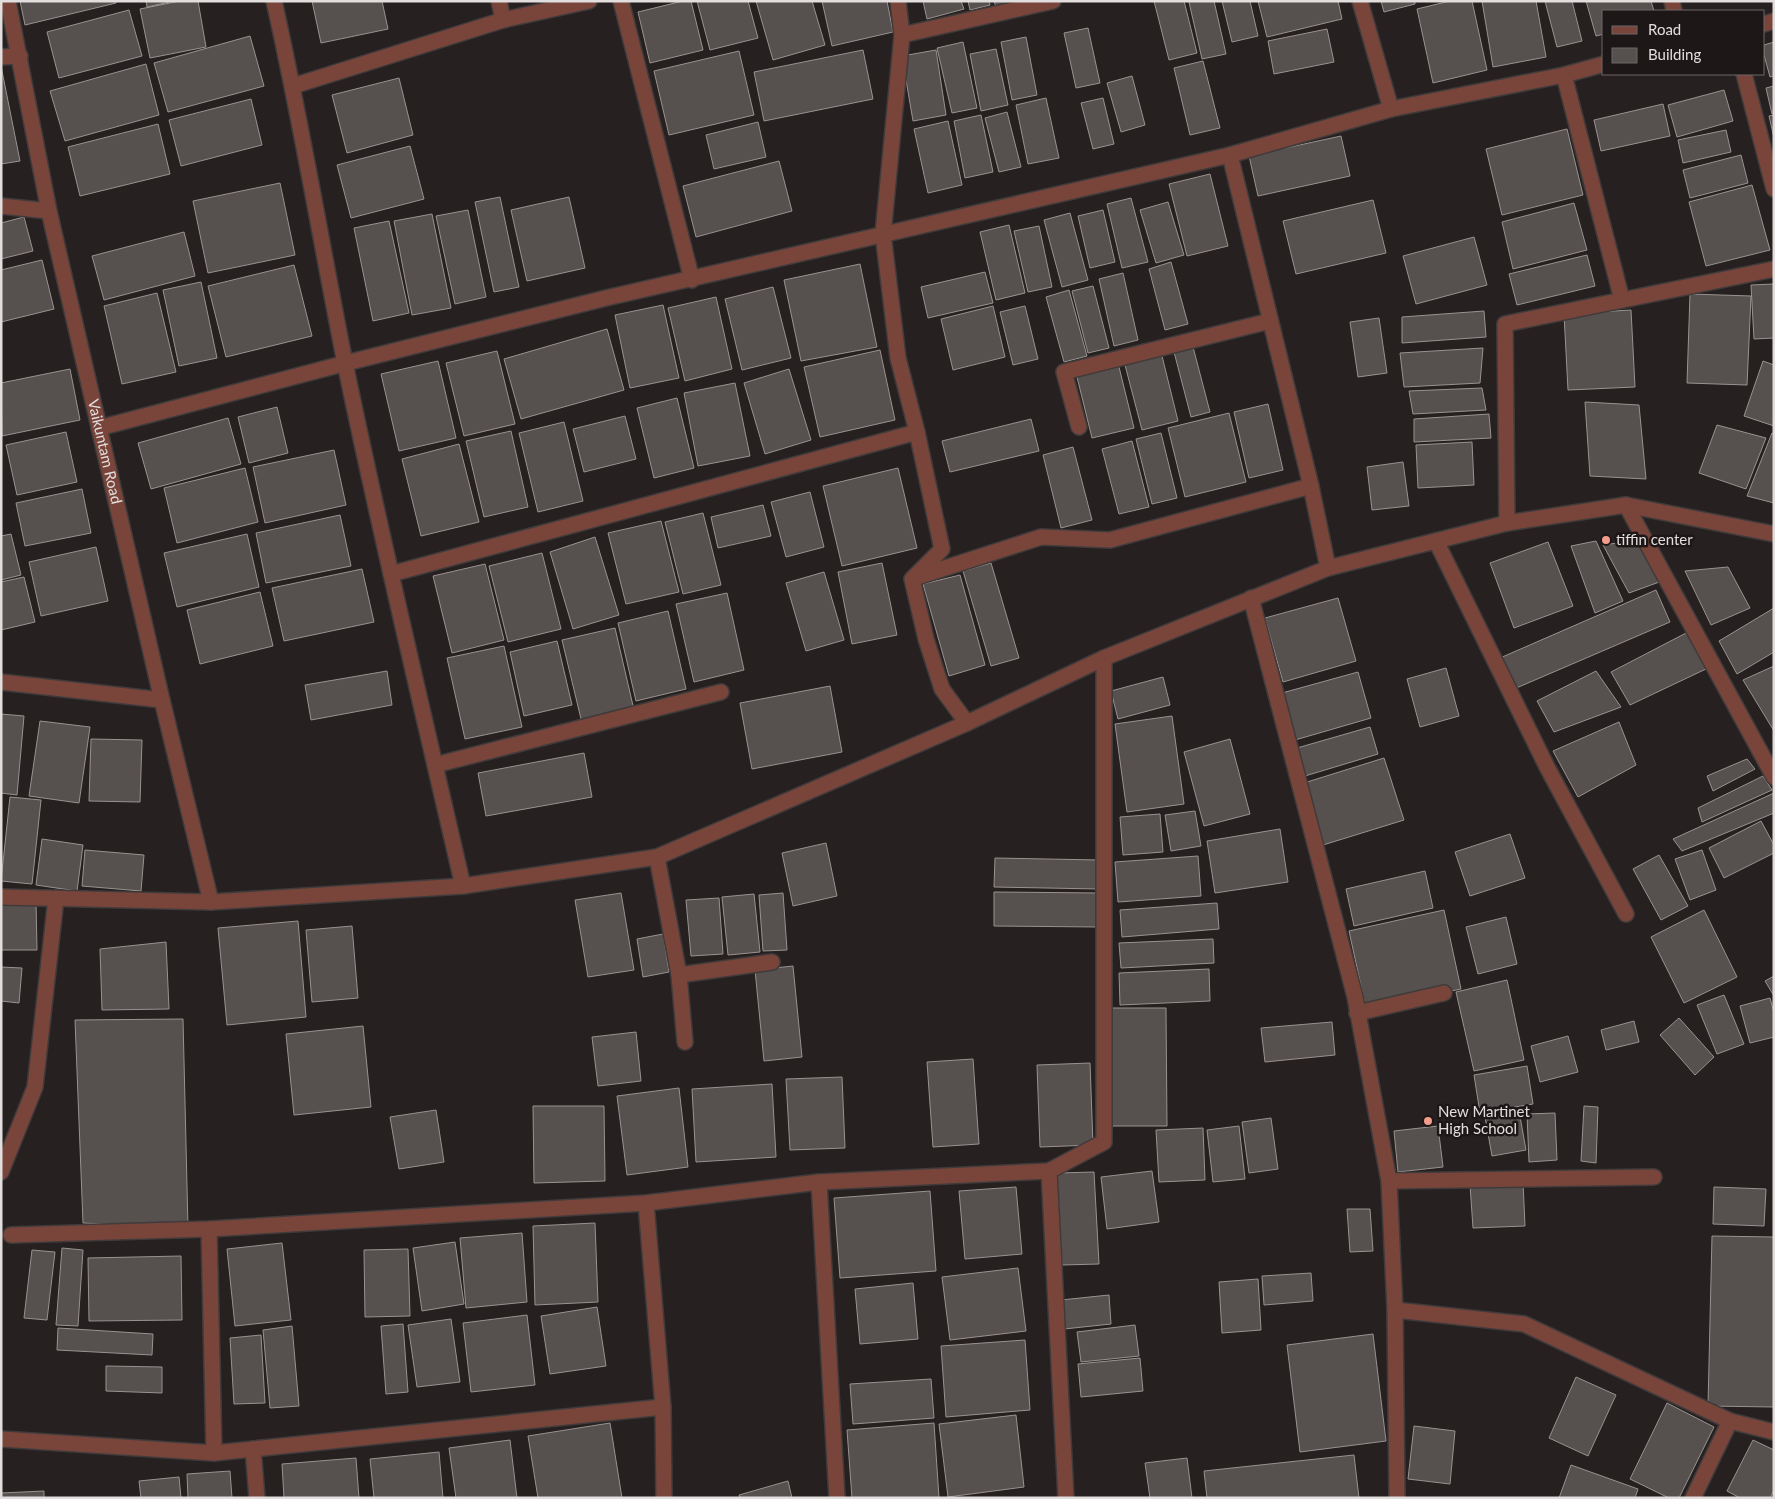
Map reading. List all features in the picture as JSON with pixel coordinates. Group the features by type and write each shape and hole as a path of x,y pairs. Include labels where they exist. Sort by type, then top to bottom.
{"street":[{"name":"Vaikuntam Road","path":"8,1 49,211 162,700 211,902"},
{"path":"274,1 293,86 346,363 391,574 463,886"},
{"path":"499,1 503,20"},
{"path":"293,86 503,20 589,1"},
{"path":"621,1 692,280"},
{"path":"898,1 902,35 883,234 898,358 917,432 942,548 912,579"},
{"path":"902,35 1053,1"},
{"path":"1360,1 1391,109"},
{"path":"1,57 20,56"},
{"path":"99,428 346,363 606,298 692,280 883,234 1230,155 1391,109 1564,75 1602,65"},
{"path":"1564,75 1622,300"},
{"path":"1744,75 1774,189"},
{"path":"1230,155 1311,486 1328,568"},
{"path":"1,206 49,211"},
{"path":"1507,522 1505,324 1774,270"},
{"path":"1079,427 1064,372 1270,321"},
{"path":"391,574 917,432"},
{"path":"912,579 1041,538 1110,540 1311,486"},
{"path":"1626,506 1774,777"},
{"path":"1,897 211,902 463,886 657,857 967,723 1104,658 1328,568 1507,522 1626,506 1774,534"},
{"path":"1436,541 1547,767 1626,914"},
{"path":"912,579 926,639 942,689 967,723"},
{"path":"1251,598 1353,987 1388,1181 1395,1310 1397,1498"},
{"path":"11,1235 209,1228 646,1203 819,1182 1049,1171 1104,1142 1104,658"},
{"path":"1,682 162,700"},
{"path":"436,765 722,692"},
{"path":"657,857 679,975 685,1042"},
{"path":"1,1172 36,1087 56,898"},
{"path":"679,975 772,962"},
{"path":"1357,1014 1444,993"},
{"path":"1049,1171 1066,1498"},
{"path":"1388,1181 1654,1177"},
{"path":"819,1182 837,1498"},
{"path":"646,1203 663,1406 664,1498"},
{"path":"209,1228 214,1452"},
{"path":"1395,1310 1524,1324 1730,1422 1774,1432"},
{"path":"1,1440 214,1452 663,1406"},
{"path":"1693,1498 1730,1422"},
{"path":"253,1449 257,1498"}],"building":[{"path":"20,1 116,1 116,3 25,25"},
{"path":"146,1 174,1 147,7"},
{"path":"180,1 198,1 206,47 150,58 140,9"},
{"path":"312,1 382,1 388,29 321,43"},
{"path":"683,1 691,1 703,50 650,63 638,12"},
{"path":"697,1 748,1 758,38 710,50"},
{"path":"756,1 812,1 825,45 773,60"},
{"path":"822,1 887,1 893,32 832,46"},
{"path":"923,1 961,1 964,9 927,19"},
{"path":"968,1 989,1 990,5 970,10"},
{"path":"994,1 1018,1 996,7"},
{"path":"1154,1 1184,1 1197,53 1169,60"},
{"path":"1214,1 1226,54 1202,59 1189,2"},
{"path":"1222,1 1250,1 1258,36 1232,42"},
{"path":"1258,1 1338,1 1342,19 1267,37"},
{"path":"1381,1 1415,1 1415,4 1384,12"},
{"path":"1450,1 1472,1 1487,70 1433,83 1417,9"},
{"path":"1482,1 1536,1 1546,57 1493,67"},
{"path":"1545,1 1572,1 1582,41 1557,47"},
{"path":"1586,1 1651,1 1654,10 1602,10 1602,34 1596,36"},
{"path":"129,10 142,56 59,78 47,32"},
{"path":"1088,28 1100,83 1076,88 1064,33"},
{"path":"1327,29 1334,62 1274,74 1268,41"},
{"path":"250,36 264,86 168,112 154,63"},
{"path":"1026,37 1037,95 1012,100 1001,42"},
{"path":"963,42 977,108 952,113 937,48"},
{"path":"1774,42 1774,76 1770,77 1765,59 1765,45"},
{"path":"996,49 1008,105 981,111 970,54"},
{"path":"863,50 873,99 764,121 754,72"},
{"path":"936,50 946,115 913,121 902,56"},
{"path":"739,51 754,115 669,135 654,71"},
{"path":"1203,61 1220,128 1190,135 1174,68"},
{"path":"146,64 159,115 65,141 50,91"},
{"path":"1,66 20,161 1,164"},
{"path":"1132,76 1145,125 1121,132 1107,83"},
{"path":"399,78 413,135 347,153 332,95"},
{"path":"1774,86 1774,113 1772,114 1766,88"},
{"path":"1724,90 1733,121 1677,137 1668,105"},
{"path":"1046,98 1059,158 1028,164 1016,105"},
{"path":"1103,98 1114,144 1093,149 1081,103"},
{"path":"251,99 262,145 181,166 169,120"},
{"path":"1663,104 1670,136 1601,151 1594,120"},
{"path":"1007,112 1021,167 999,172 985,118"},
{"path":"981,115 993,172 965,178 954,121"},
{"path":"1774,115 1774,138 1769,116"},
{"path":"948,121 962,185 928,193 914,129"},
{"path":"758,122 766,157 714,169 706,135"},
{"path":"158,124 170,174 80,196 68,147"},
{"path":"1567,129 1583,195 1502,215 1486,149"},
{"path":"1726,130 1731,152 1683,163 1678,140"},
{"path":"1341,136 1350,176 1258,196 1249,156"},
{"path":"410,146 424,199 351,218 337,165"},
{"path":"1741,155 1748,183 1690,198 1683,170"},
{"path":"779,161 792,211 696,237 683,186"},
{"path":"1210,174 1228,246 1187,256 1169,184"},
{"path":"280,183 295,255 208,273 193,201"},
{"path":"1752,185 1770,250 1706,266 1689,202"},
{"path":"500,197 519,287 494,292 475,202"},
{"path":"569,197 585,268 527,281 511,210"},
{"path":"1131,198 1148,262 1122,268 1107,204"},
{"path":"1373,200 1386,253 1296,274 1283,221"},
{"path":"1168,202 1184,255 1156,263 1140,210"},
{"path":"1574,203 1587,250 1513,269 1502,222"},
{"path":"468,210 486,297 455,304 436,216"},
{"path":"1103,210 1115,262 1090,268 1078,216"},
{"path":"1070,213 1088,280 1062,287 1044,220"},
{"path":"432,214 451,308 412,315 394,221"},
{"path":"24,217 33,251 1,259 1,223"},
{"path":"389,221 409,313 373,321 354,228"},
{"path":"1009,225 1025,293 996,300 980,232"},
{"path":"1039,226 1052,287 1028,292 1014,231"},
{"path":"184,232 195,276 104,300 92,256"},
{"path":"1474,237 1487,285 1416,304 1403,256"},
{"path":"1587,255 1595,286 1517,305 1509,274"},
{"path":"42,260 54,309 1,322 1,270"},
{"path":"1171,262 1188,324 1165,330 1149,269"},
{"path":"860,264 877,347 801,361 784,280"},
{"path":"294,265 312,336 226,357 208,286"},
{"path":"985,272 993,303 928,318 921,287"},
{"path":"1123,273 1138,340 1114,346 1099,279"},
{"path":"201,282 217,358 179,366 163,290"},
{"path":"1774,284 1774,338 1754,339 1751,285"},
{"path":"1093,286 1109,348 1088,353 1072,291"},
{"path":"773,287 791,358 742,370 725,299"},
{"path":"1069,290 1087,356 1064,362 1046,297"},
{"path":"157,293 176,372 122,384 104,306"},
{"path":"1690,294 1751,296 1747,385 1687,383"},
{"path":"716,297 732,369 685,381 668,308"},
{"path":"663,305 679,378 630,388 615,315"},
{"path":"993,306 1005,357 953,370 941,319"},
{"path":"1025,306 1038,359 1013,365 1000,312"},
{"path":"1631,310 1635,387 1568,390 1564,314"},
{"path":"1484,311 1486,337 1402,343 1402,317"},
{"path":"1379,318 1387,373 1358,377 1350,322"},
{"path":"607,329 624,390 521,419 504,359"},
{"path":"1193,347 1210,412 1191,417 1174,352"},
{"path":"1483,348 1480,383 1404,387 1400,353"},
{"path":"880,350 895,420 820,437 804,367"},
{"path":"497,351 515,424 464,436 446,363"},
{"path":"1162,356 1178,421 1142,430 1125,365"},
{"path":"438,361 456,438 399,451 381,374"},
{"path":"1763,361 1774,365 1774,426 1744,416"},
{"path":"1119,367 1134,428 1092,438 1077,377"},
{"path":"70,369 80,420 2,436 1,383"},
{"path":"789,369 811,440 765,454 744,383"},
{"path":"735,383 750,456 698,466 684,393"},
{"path":"1482,388 1486,410 1413,414 1409,391"},
{"path":"677,398 694,468 654,478 637,408"},
{"path":"1585,402 1639,405 1646,479 1590,476"},
{"path":"1268,404 1283,470 1249,478 1234,412"},
{"path":"277,407 288,453 249,463 238,417"},
{"path":"1229,413 1246,482 1185,497 1168,428"},
{"path":"1489,414 1491,438 1414,442 1414,419"},
{"path":"625,416 636,459 584,472 573,429"},
{"path":"228,418 241,464 151,489 138,443"},
{"path":"1031,419 1039,451 950,472 942,441"},
{"path":"564,422 583,501 538,512 519,433"},
{"path":"1717,425 1766,438 1746,489 1699,473"},
{"path":"511,431 528,507 484,517 466,441"},
{"path":"66,432 77,482 17,495 6,445"},
{"path":"1161,433 1177,498 1152,504 1136,439"},
{"path":"1772,433 1774,434 1774,503 1747,496"},
{"path":"1132,441 1149,507 1119,514 1102,449"},
{"path":"1472,442 1474,485 1418,488 1416,445"},
{"path":"459,444 479,522 421,536 402,459"},
{"path":"1073,447 1092,520 1061,528 1043,455"},
{"path":"334,450 346,505 265,523 253,467"},
{"path":"1403,462 1409,506 1372,510 1367,467"},
{"path":"245,468 258,522 177,543 164,488"},
{"path":"898,468 917,548 842,566 823,486"},
{"path":"82,489 91,533 25,546 16,503"},
{"path":"810,492 824,547 786,557 771,502"},
{"path":"763,505 771,536 718,548 711,517"},
{"path":"703,513 721,585 683,594 665,522"},
{"path":"340,515 351,566 266,583 256,533"},
{"path":"661,521 679,592 626,604 608,533"},
{"path":"11,534 21,575 1,580 1,536"},
{"path":"247,534 259,587 177,607 164,553"},
{"path":"595,537 619,615 573,629 550,552"},
{"path":"1639,540 1662,581 1629,593 1603,545"},
{"path":"1596,541 1623,601 1595,613 1571,546"},
{"path":"1548,542 1573,606 1514,628 1490,563"},
{"path":"96,547 108,601 41,616 29,562"},
{"path":"542,553 561,629 508,642 489,566"},
{"path":"882,563 897,635 852,644 838,572"},
{"path":"991,563 1019,658 991,666 963,571"},
{"path":"485,564 504,640 452,653 433,576"},
{"path":"1728,567 1750,608 1711,625 1685,571"},
{"path":"362,569 374,622 284,641 272,588"},
{"path":"824,572 844,640 806,651 786,583"},
{"path":"960,575 985,665 949,676 923,584"},
{"path":"24,577 35,622 1,630 1,582"},
{"path":"1656,590 1670,622 1514,689 1500,658"},
{"path":"260,592 273,646 200,664 187,610"},
{"path":"727,593 744,670 694,682 676,604"},
{"path":"1338,598 1356,661 1283,682 1265,618"},
{"path":"1774,608 1774,652 1737,674 1719,641"},
{"path":"668,611 686,689 636,701 618,623"},
{"path":"615,628 634,710 582,723 562,640"},
{"path":"1688,632 1708,668 1630,705 1611,672"},
{"path":"557,641 572,705 524,716 510,652"},
{"path":"504,646 522,727 465,739 447,658"},
{"path":"1774,666 1774,731 1743,680"},
{"path":"1446,668 1459,716 1420,727 1407,679"},
{"path":"387,671 392,705 311,720 305,685"},
{"path":"1596,671 1621,707 1554,732 1537,701"},
{"path":"1358,672 1371,718 1295,740 1282,693"},
{"path":"1163,677 1170,705 1118,719 1111,691"},
{"path":"830,686 842,752 752,769 740,703"},
{"path":"1,714 24,716 17,795 1,793"},
{"path":"1172,716 1184,804 1127,812 1115,724"},
{"path":"40,721 90,727 79,803 29,796"},
{"path":"1619,722 1636,765 1578,797 1553,751"},
{"path":"1370,727 1378,754 1305,776 1297,748"},
{"path":"91,739 142,740 140,802 89,801"},
{"path":"1230,739 1250,814 1204,826 1184,752"},
{"path":"584,753 592,797 486,816 478,773"},
{"path":"1384,758 1404,820 1323,845 1304,783"},
{"path":"1747,759 1755,769 1713,791 1707,776"},
{"path":"1763,776 1772,790 1702,822 1698,808"},
{"path":"1774,793 1774,813 1682,851 1673,839"},
{"path":"10,797 41,800 32,884 1,881"},
{"path":"1195,811 1201,846 1171,851 1165,815"},
{"path":"1160,814 1163,852 1123,855 1120,817"},
{"path":"1761,821 1774,845 1774,853 1724,878 1709,848"},
{"path":"1280,829 1288,882 1215,893 1207,841"},
{"path":"1510,834 1525,878 1470,896 1455,852"},
{"path":"42,839 83,845 77,891 36,885"},
{"path":"826,843 837,896 793,906 782,853"},
{"path":"85,850 144,855 141,891 82,886"},
{"path":"1702,850 1716,890 1690,900 1675,859"},
{"path":"1659,855 1688,906 1661,920 1633,869"},
{"path":"1198,856 1201,896 1118,902 1115,862"},
{"path":"995,858 1099,860 1098,889 994,887"},
{"path":"1425,871 1433,908 1354,926 1346,889"},
{"path":"994,892 1099,893 1099,927 994,926"},
{"path":"621,893 634,970 588,977 575,900"},
{"path":"783,893 787,950 763,951 759,895"},
{"path":"754,894 760,952 728,955 722,897"},
{"path":"719,898 723,954 691,956 686,900"},
{"path":"1,901 36,901 37,950 1,950"},
{"path":"1217,903 1219,929 1122,937 1120,910"},
{"path":"1444,910 1461,989 1366,1009 1349,931"},
{"path":"1704,910 1737,977 1684,1003 1651,937"},
{"path":"1506,917 1517,964 1478,974 1466,927"},
{"path":"298,921 306,1017 227,1025 218,928"},
{"path":"352,926 358,998 312,1002 306,930"},
{"path":"663,934 669,972 643,977 637,939"},
{"path":"1213,939 1214,963 1121,968 1119,943"},
{"path":"166,942 169,1009 102,1010 100,949"},
{"path":"793,966 802,1057 764,1061 755,970"},
{"path":"1,967 22,968 19,1003 1,1001"},
{"path":"1209,969 1210,1001 1120,1005 1119,973"},
{"path":"1774,976 1774,996 1765,981"},
{"path":"1507,980 1524,1060 1474,1071 1456,992"},
{"path":"1724,995 1744,1044 1717,1054 1697,1005"},
{"path":"1770,998 1774,1013 1774,1037 1750,1043 1740,1006"},
{"path":"1110,1008 1166,1008 1167,1126 1110,1126"},
{"path":"1679,1018 1714,1057 1695,1075 1660,1035"},
{"path":"183,1019 188,1228 83,1223 75,1020"},
{"path":"1634,1021 1639,1042 1606,1050 1601,1030"},
{"path":"1332,1022 1335,1055 1265,1062 1261,1028"},
{"path":"363,1026 371,1107 294,1115 286,1034"},
{"path":"636,1032 641,1081 598,1086 592,1037"},
{"path":"1568,1036 1578,1072 1540,1082 1531,1046"},
{"path":"973,1059 979,1144 933,1147 927,1062"},
{"path":"1090,1063 1093,1145 1040,1147 1037,1065"},
{"path":"1527,1066 1533,1104 1480,1113 1474,1075"},
{"path":"842,1077 845,1148 790,1150 786,1079"},
{"path":"772,1084 776,1157 696,1162 692,1089"},
{"path":"679,1088 688,1167 627,1175 617,1096"},
{"path":"533,1106 604,1106 605,1181 534,1183"},
{"path":"1584,1106 1598,1107 1596,1163 1581,1161"},
{"path":"436,1110 444,1162 399,1169 390,1117"},
{"path":"1519,1111 1526,1150 1492,1156 1485,1117"},
{"path":"1555,1113 1557,1160 1529,1162 1527,1114"},
{"path":"1271,1118 1278,1169 1249,1173 1242,1122"},
{"path":"1239,1126 1245,1179 1213,1182 1207,1130"},
{"path":"1438,1126 1443,1167 1398,1172 1394,1131"},
{"path":"1203,1128 1205,1180 1159,1182 1156,1130"},
{"path":"1152,1171 1159,1222 1107,1229 1101,1177"},
{"path":"1094,1172 1099,1264 1062,1265 1057,1173"},
{"path":"1523,1182 1525,1226 1473,1228 1470,1185"},
{"path":"1016,1187 1022,1254 965,1259 959,1191"},
{"path":"1714,1187 1766,1189 1764,1226 1713,1224"},
{"path":"930,1191 936,1271 840,1278 834,1198"},
{"path":"1347,1209 1370,1209 1373,1251 1350,1252"},
{"path":"595,1223 598,1302 535,1305 533,1226"},
{"path":"522,1233 527,1302 466,1308 460,1238"},
{"path":"1712,1236 1774,1237 1774,1407 1708,1406"},
{"path":"455,1242 464,1304 422,1311 413,1248"},
{"path":"282,1243 291,1320 235,1326 227,1249"},
{"path":"62,1248 83,1250 78,1326 56,1325"},
{"path":"408,1249 410,1316 365,1317 364,1250"},
{"path":"32,1250 55,1252 47,1320 24,1318"},
{"path":"181,1256 182,1320 89,1321 88,1258"},
{"path":"1018,1268 1026,1331 950,1340 942,1277"},
{"path":"1311,1273 1313,1301 1264,1305 1262,1276"},
{"path":"1258,1279 1261,1330 1222,1333 1219,1282"},
{"path":"913,1283 918,1339 860,1344 855,1289"},
{"path":"1109,1295 1111,1324 1064,1329 1061,1300"},
{"path":"597,1307 606,1366 550,1374 541,1316"},
{"path":"527,1315 535,1385 471,1392 463,1323"},
{"path":"451,1319 460,1382 417,1387 408,1325"},
{"path":"403,1324 408,1392 386,1394 381,1326"},
{"path":"1135,1325 1139,1356 1081,1362 1077,1332"},
{"path":"292,1326 299,1406 270,1408 263,1330"},
{"path":"58,1328 153,1334 152,1355 57,1350"},
{"path":"1373,1334 1386,1441 1300,1452 1287,1345"},
{"path":"261,1335 265,1403 234,1404 230,1338"},
{"path":"1025,1340 1030,1410 946,1417 941,1346"},
{"path":"1140,1358 1143,1391 1081,1397 1078,1364"},
{"path":"106,1366 162,1367 162,1393 106,1391"},
{"path":"1576,1377 1616,1395 1588,1456 1549,1438"},
{"path":"931,1379 934,1418 853,1424 850,1384"},
{"path":"1667,1403 1714,1427 1679,1498 1669,1498 1630,1479"},
{"path":"1016,1415 1024,1487 948,1497 939,1424"},
{"path":"610,1423 622,1498 538,1498 528,1436"},
{"path":"934,1423 939,1498 852,1498 847,1430"},
{"path":"1414,1426 1455,1431 1450,1484 1408,1479"},
{"path":"510,1440 517,1498 456,1498 449,1448"},
{"path":"1753,1440 1774,1450 1774,1490 1770,1498 1740,1498 1727,1491"},
{"path":"439,1452 443,1498 374,1498 370,1459"},
{"path":"1354,1455 1359,1498 1207,1498 1204,1471"},
{"path":"356,1458 359,1498 284,1498 282,1464"},
{"path":"1187,1458 1192,1498 1150,1498 1145,1463"},
{"path":"1571,1465 1638,1489 1635,1498 1559,1498"},
{"path":"230,1471 232,1498 188,1498 187,1474"},
{"path":"179,1477 181,1498 141,1498 139,1481"},
{"path":"788,1481 792,1498 740,1498 739,1495"},
{"path":"44,1491 44,1498 1,1498 1,1493"}],"place":[{"name":"tiffin center","path":"1606,540"},
{"name":"New Martinet High School","path":"1428,1121"}]}
